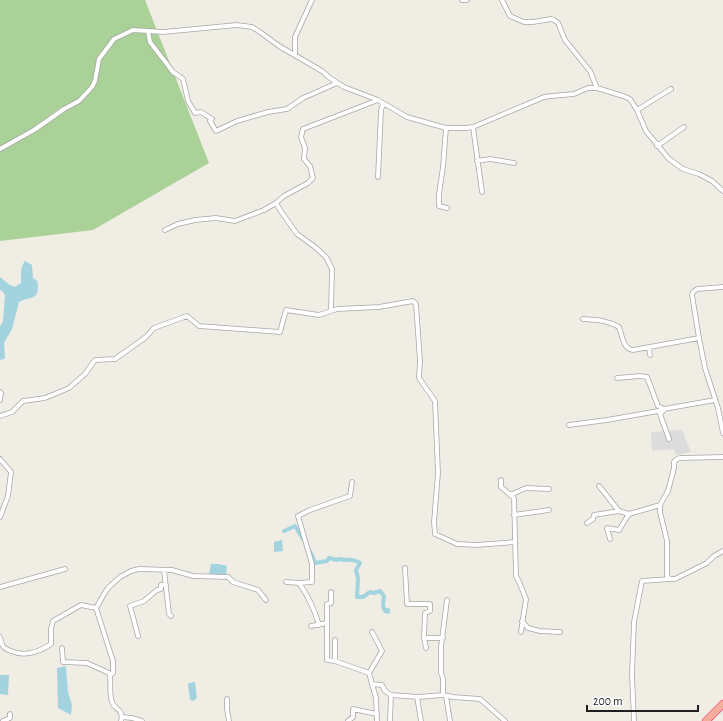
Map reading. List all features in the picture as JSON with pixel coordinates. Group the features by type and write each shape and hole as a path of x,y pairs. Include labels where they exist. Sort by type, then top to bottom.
{"highway":[{"path":"706,721 723,704"}],"street":[{"path":"295,55 295,36 312,0"},
{"path":"462,0 467,0"},
{"path":"502,0 510,16 524,22 551,19 558,23 565,40 590,71 597,88"},
{"path":"0,149 34,130 64,109 79,101 92,87 95,81 99,59 114,39 133,30 163,32 237,25 252,27 279,46 322,71 344,86 378,100 408,117 446,128 473,127 544,97 574,94 588,88 597,88 623,96 630,99 637,110 646,131 669,159 683,169 699,174 712,181 723,190"},
{"path":"148,31 150,42 173,72 182,79 188,101 195,113 201,112 212,119 210,121 216,131 237,121 268,112 287,109 303,98 338,83"},
{"path":"637,110 671,89"},
{"path":"165,230 178,224 195,220 216,218 235,221 264,210 276,203 284,196 308,183 313,178 310,166 304,159 305,148 301,137 303,129 378,100"},
{"path":"378,177 381,110 383,104"},
{"path":"473,127 482,192"},
{"path":"657,146 684,127"},
{"path":"446,128 439,206 448,208"},
{"path":"478,161 490,159 514,163"},
{"path":"276,203 297,234 316,247 326,257 332,269 331,312"},
{"path":"723,286 696,289 692,295 705,368 718,408 723,433"},
{"path":"0,416 12,412 23,401 44,398 69,388 85,374 95,360 115,359 146,337 154,328 187,316 199,326 280,332 286,310 319,315 337,309 379,307 413,301 416,304 420,361 419,378 435,401 438,473 434,522 435,534 457,544 476,545 516,542"},
{"path":"583,319 603,320 619,327 628,350 699,338"},
{"path":"650,347 650,354"},
{"path":"616,378 640,376 647,377 658,406 664,409"},
{"path":"0,392 0,400"},
{"path":"569,425 616,419 715,400"},
{"path":"718,408 723,408"},
{"path":"664,409 660,414 669,439"},
{"path":"670,579 667,577 667,541 660,512 660,505 668,492 674,462 680,458 723,458"},
{"path":"0,459 11,472 8,496 0,517"},
{"path":"502,480 501,486 514,498 516,576 526,599 520,632"},
{"path":"286,582 312,582 312,564 298,516 310,510 350,496 352,482"},
{"path":"599,486 619,511"},
{"path":"510,495 526,488 550,489"},
{"path":"587,523 593,519 594,515 619,511 629,514 660,505"},
{"path":"514,515 549,510"},
{"path":"610,539 607,528 619,530 629,514"},
{"path":"634,721 632,675 634,622 642,581 675,579 723,552"},
{"path":"405,568 407,604 430,604 430,611 426,613 424,638 426,648"},
{"path":"142,721 132,718 122,719 121,712 113,705 110,675 113,674 113,661 96,608 106,591 120,577 131,571 139,569 172,570 193,576 228,577 233,582 258,590 266,600"},
{"path":"0,587 65,570"},
{"path":"164,570 169,614 171,616"},
{"path":"299,583 307,593 319,625"},
{"path":"138,636 130,606 144,601 157,590 161,589 161,585 166,585"},
{"path":"331,592 331,604 327,604 327,660 335,661 369,673"},
{"path":"447,600 441,648 441,673 450,721"},
{"path":"0,637 4,648 13,652 18,654 37,652 51,644 51,629 53,621 81,605 96,608"},
{"path":"522,621 528,628 540,631 560,632"},
{"path":"311,626 327,623"},
{"path":"372,632 382,651 369,673 376,698 377,721"},
{"path":"424,638 443,638"},
{"path":"335,640 335,661"},
{"path":"62,648 63,662 87,663 109,673 110,675"},
{"path":"372,684 382,685 385,691 391,695 417,697 444,695 480,699 505,721"},
{"path":"390,721 391,695"},
{"path":"417,697 420,721"},
{"path":"227,698 229,721"},
{"path":"348,721 353,717 353,709 377,714"},
{"path":"3,721 10,718 10,714"}],"shaded area":[{"path":"682,430 691,452 676,455 674,449 652,451 651,432"}],"green space":[{"path":"0,0 145,0 209,163 93,230 0,241"}],"water":[{"path":"25,261 32,265 33,278 38,283 38,291 35,296 19,302 12,329 4,343 5,358 0,360 0,326 3,321 5,295 0,290 0,277 15,287 21,283 23,263"},
{"path":"282,540 283,551 274,552 274,542"},
{"path":"211,564 227,566 226,576 209,574"},
{"path":"66,666 68,692 72,705 71,715 58,708 57,668"},
{"path":"0,675 9,675 8,695 0,694"},
{"path":"195,682 197,698 193,701 190,700 188,684"}],"waterway":[{"path":"284,531 295,526 303,539"},
{"path":"309,550 315,563 327,561 329,558 337,560 352,560 360,563 356,570 358,578 357,597 363,597 370,592 374,593 380,591 384,596 383,606 385,611 388,610 388,612"}]}
